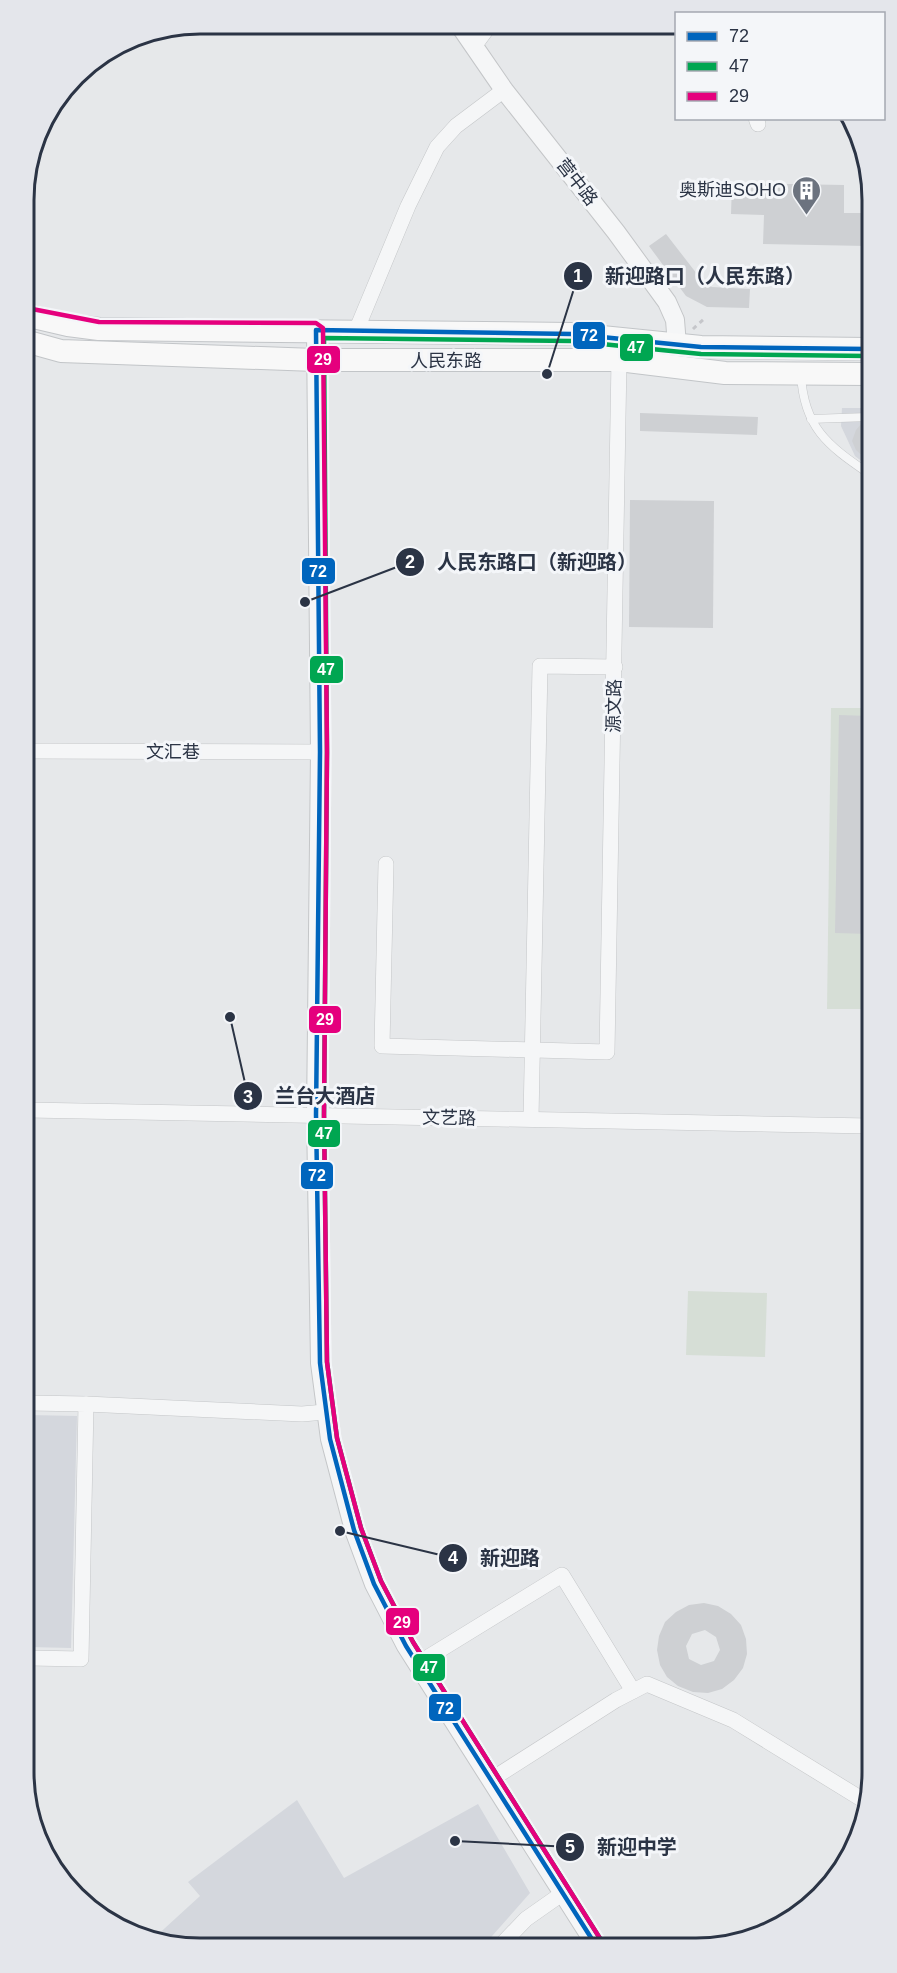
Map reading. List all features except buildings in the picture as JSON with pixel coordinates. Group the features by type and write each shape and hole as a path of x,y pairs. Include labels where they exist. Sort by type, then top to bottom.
{"main road":[{"name":"人民东路","path":"35,317 99,329 572,334 677,345 862,350"},
{"name":"人民东路","path":"35,344 61,351 315,360 619,360 725,373 862,374"}],"street":[{"name":"营中路","path":"466,34 504,90 616,232 667,302 675,320 677,345"},
{"path":"475,45 483,34"},
{"path":"356,331 408,206 437,147 456,126 504,90"},
{"path":"316,330 320,752 316,1115 320,1363 325,1412 354,1530 374,1584 417,1664 591,1938"},
{"name":"源文路","path":"532,1050 607,1052 619,360"},
{"path":"531,1119 540,666 615,667"},
{"name":"文汇巷","path":"35,751 320,752"},
{"path":"386,864 382,1046 532,1050"},
{"name":"文艺路","path":"34,1110 862,1126"},
{"path":"34,1402 302,1414 325,1412"},
{"path":"34,1658 81,1659 86,1404"},
{"path":"417,1664 562,1575 633,1691"},
{"path":"492,1779 647,1684 733,1720 860,1798"},
{"path":"508,1938 526,1919 562,1893"}],"lane":[{"path":"801,374 802,399 811,419 827,442 862,468"},
{"path":"811,419 862,417"}],"shaded area":[{"path":"842,408 862,408 862,461 855,456 841,426"},
{"path":"831,708 862,708 862,1009 827,1009"},
{"path":"688,1291 767,1293 765,1357 686,1355"},
{"path":"34,1415 77,1416 71,1648 34,1647"},
{"path":"297,1800 344,1878 478,1804 530,1893 490,1938 200,1938 160,1933 200,1896 188,1882"}],"transit line":[{"name":"29","path":"35,310 99,322 316,323 323,328 327,752 324,1115 327,1362 337,1438 361,1528 381,1581 413,1642 600,1938"},
{"name":"72","path":"591,1938 406,1646 374,1584 354,1530 330,1439 320,1363 316,1115 320,752 316,330 572,334 701,347 862,349"},
{"name":"47","path":"600,1938 413,1642 381,1581 361,1528 337,1438 327,1362 324,1115 327,752 324,338 572,341 701,354 862,356"}],"place":[{"name":"奥斯迪SOHO","path":"807,216"},
{"name":"新迎路口（人民东路）","path":"547,374"},
{"name":"人民东路口（新迎路）","path":"305,602"},
{"name":"兰台大酒店","path":"230,1017"},
{"name":"新迎路","path":"340,1531"},
{"name":"新迎中学","path":"455,1841"}]}
